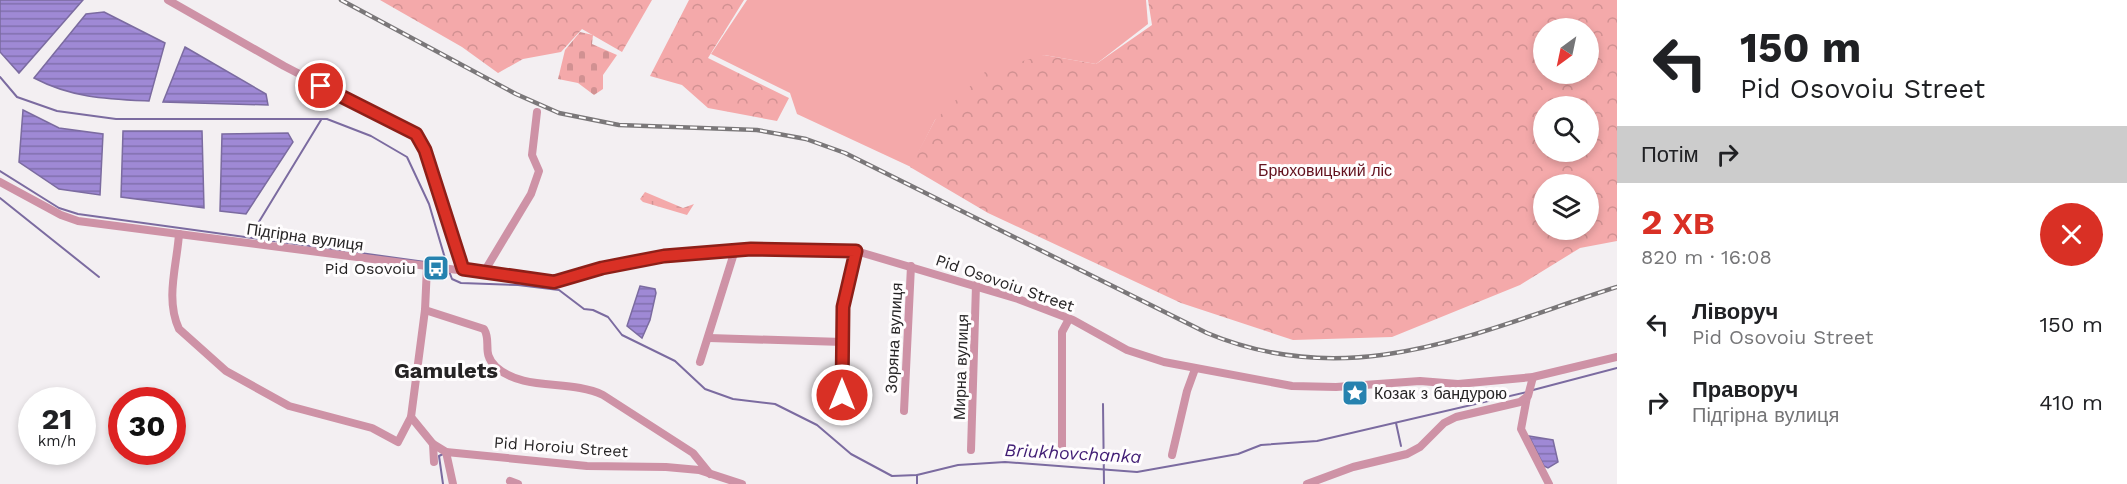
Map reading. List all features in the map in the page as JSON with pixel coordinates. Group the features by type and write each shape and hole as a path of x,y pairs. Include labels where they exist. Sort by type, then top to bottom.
{"street":[{"path":"168,0 284,66 416,134 425,150 459,269"},
{"path":"484,272 531,194 538,171 532,155 537,112"},
{"name":"Підгірна вулиця","path":"0,182 61,215 78,221 444,268"},
{"path":"179,234 172,290 175,321 179,329 226,370 288,406 372,428 398,442 411,417 425,310 427,267"},
{"path":"700,362 735,250"},
{"name":"Pid Osovoiu Street","path":"444,268 554,282 652,257 735,250 856,251 976,285 1069,319 1127,350 1195,369 1292,386 1336,387 1420,381 1458,384 1533,377 1617,357"},
{"path":"842,395 843,307 856,251"},
{"name":"Зоряна вулиця","path":"904,411 911,266"},
{"name":"Мирна вулиця","path":"971,450 976,285"},
{"path":"425,310 484,329 488,338 487,354 496,366 514,376 591,389 603,395 693,453 710,474"},
{"path":"1062,453 1062,332 1069,319"},
{"path":"709,338 843,342"},
{"path":"1172,455 1187,391 1195,369"},
{"path":"1533,377 1521,429 1549,484"},
{"path":"1307,484 1353,467 1407,454 1420,447 1444,423 1456,417 1520,402 1527,397"},
{"path":"411,417 433,444 446,452 453,484"},
{"path":"433,444 434,462"},
{"name":"Pid Horoiu Street","path":"446,452 587,466 666,466 710,474 742,484"}],"green space":[{"path":"380,0 652,0 622,52 582,29 561,52 523,59 498,73 462,47"},
{"path":"689,0 744,0 708,58 789,98 777,121 708,108 682,85 650,76"},
{"path":"747,0 1146,0 1148,24 1096,64 1044,55 935,120 911,167 797,114 790,93 711,54"},
{"name":"Брюховицький ліс","path":"1148,0 1617,0 1617,241 1580,248 1520,285 1392,337 1293,340 1181,303 988,213 910,167 935,120 985,72 1044,55 1096,64 1152,25"},
{"path":"580,32 593,35 592,44 617,55 603,75 603,89 594,95 578,83 558,79 565,50"},
{"path":"645,192 683,208 694,204 687,215 643,202 640,199"}],"shaded area":[{"path":"0,0 83,0 19,73 0,52"},
{"path":"104,12 165,43 149,101 76,94 34,78 86,14"},
{"path":"185,47 266,94 268,105 163,102"},
{"path":"23,110 59,128 103,134 100,195 59,189 19,162"},
{"path":"123,131 202,131 204,208 121,197"},
{"path":"288,133 293,142 246,214 220,211 222,134"},
{"path":"640,286 655,289 656,293 650,320 642,338 627,326"},
{"path":"1529,436 1553,440 1558,462 1548,468 1544,466"}],"waterway":[{"path":"0,77 17,97 57,111 116,119 327,119 371,136 407,157 429,204 447,265"},
{"path":"257,225 321,120"},
{"path":"0,171 59,208 78,214 447,265"},
{"path":"0,198 99,277"},
{"name":"Briukhovchanka","path":"449,271 452,279 461,283 518,285 559,290 584,309 593,310 608,317 622,335 675,361 705,389 733,399 775,404 817,425 851,454 892,476 917,475 958,465 1005,462 1137,472 1238,454 1261,445 1317,441 1527,392"},
{"name":"Briukhovchanka","path":"1533,390 1617,368"},
{"path":"1103,404 1104,484"},
{"path":"1396,423 1401,446"},
{"path":"443,454 439,456 443,484"},
{"path":"917,475 917,484"}],"railway":[{"path":"341,0 516,94 559,113 619,125 757,130 806,139 845,153 1207,333 1261,350 1313,358 1364,357 1415,349 1465,337 1617,287"}],"place":[{"name":"Pid Osovoiu","path":"436,268"},
{"name":"Козак з бандурою","path":"1355,393"}],"district":[{"name":"Gamulets","path":"446,370"}],"route":[{"path":"321,86 416,134 425,150 463,269 554,282 652,257 751,249 856,251 843,307 842,395"}]}
